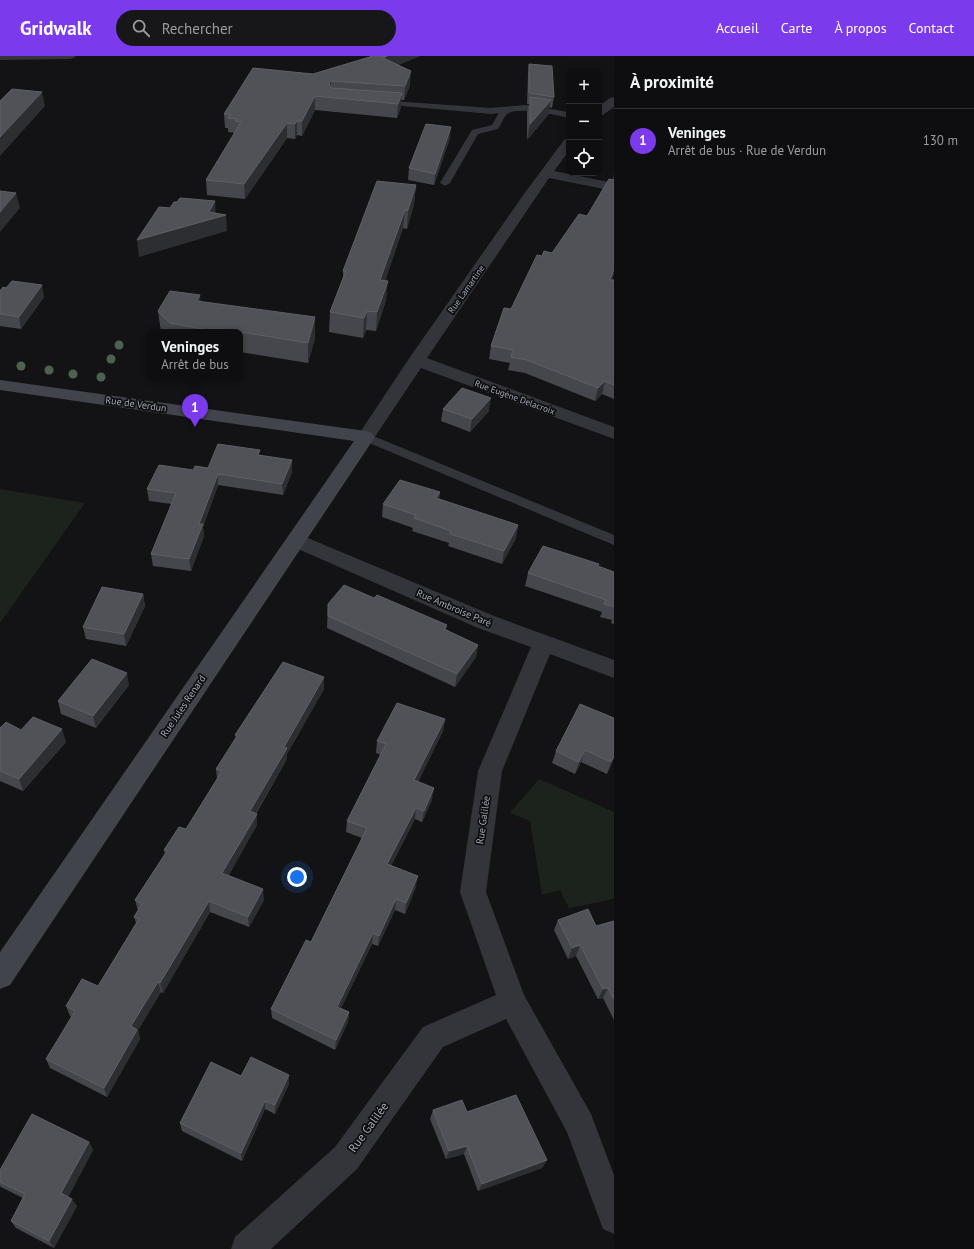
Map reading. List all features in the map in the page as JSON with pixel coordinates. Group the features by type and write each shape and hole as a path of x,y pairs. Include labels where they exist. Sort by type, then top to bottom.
{"street":[{"path":"0,58 70,56"},
{"path":"602,110 614,101"},
{"name":"Rue Lamartine","path":"366,437 416,360 546,173 566,148"},
{"path":"546,173 614,187"},
{"name":"Rue Eugène Delacroix","path":"416,360 614,433"},
{"name":"Rue de Verdun","path":"0,385 366,437"},
{"name":"Rue Jules Renard","path":"0,976 366,437"},
{"name":"Rue Ambroise Paré","path":"296,540 486,622 614,669"},
{"name":"Rue Galilée","path":"544,644 490,771 473,892 512,1002 580,1125 614,1218"},
{"name":"Rue Galilée","path":"247,1249 346,1158 433,1037 512,1002"}],"lane":[{"path":"374,101 491,111 525,108 566,115"},
{"path":"445,183 475,132 495,127 503,113 510,109"},
{"path":"366,437 614,540"}],"shaded area":[{"path":"0,489 85,503 0,623"},
{"path":"539,779 614,812 614,899 569,908 560,890 542,895 530,821 510,813"}],"building":[{"path":"373,56 387,56 383,58 411,71 405,86 331,81 329,83 331,88 402,93 398,104 315,96 302,121 297,121 295,124 287,123 244,184 206,180 241,122 235,121 236,119 228,118 230,114 224,114 253,68 313,74"},
{"path":"529,64 552,66 554,97 529,93"},
{"path":"12,89 42,92 0,137 0,101"},
{"path":"530,97 551,100 530,124"},
{"path":"426,124 451,127 435,174 409,168"},
{"path":"609,179 614,180 614,269 610,280 614,280 614,385 605,381 598,388 527,360 511,357 513,350 491,346 504,308 511,309 537,255 542,256 544,251 552,253 579,214 587,216"},
{"path":"377,181 416,185 408,210 405,210 380,280 388,281 377,312 367,311 364,318 330,312 346,271 343,271"},
{"path":"0,191 16,193 0,212"},
{"path":"180,198 215,201 209,212 226,215 137,240 159,207 170,208 174,202 177,202"},
{"path":"12,281 42,285 19,317 0,314 0,291 3,287 6,288"},
{"path":"170,291 200,295 197,301 315,317 308,343 243,332 243,329 203,329 170,323 158,311"},
{"path":"462,388 491,398 472,419 443,409"},
{"path":"218,444 260,450 258,455 292,460 282,484 218,474 199,524 203,524 189,559 151,554 176,493 147,489 159,465 193,470 195,466 208,468"},
{"path":"400,480 440,492 436,498 518,525 504,551 450,534 451,531 414,518 416,515 383,504"},
{"path":"543,546 599,564 598,566 614,572 614,607 604,604 606,600 528,573"},
{"path":"344,585 374,598 377,595 447,625 444,629 478,645 457,674 328,616 328,604"},
{"path":"102,587 143,594 124,634 83,627"},
{"path":"92,659 127,673 93,716 58,701"},
{"path":"283,662 324,677 284,747 287,748 250,811 257,814 222,873 263,889 248,917 209,901 160,983 158,982 131,1026 137,1030 104,1088 46,1059 75,1011 66,1006 82,979 98,986 139,919 134,917 142,904 135,900 167,851 164,850 179,827 186,829 222,771 216,769 237,736 235,735"},
{"path":"397,703 445,719 414,780 434,788 424,811 416,808 387,864 418,876 406,903 396,899 379,936 373,933 337,1007 349,1012 336,1040 271,1009 306,940 311,942 367,828 347,821 386,744 377,741"},
{"path":"580,704 614,718 614,756 611,762 585,750 579,762 556,751"},
{"path":"33,717 62,729 19,779 0,771 0,728 6,722 21,730"},
{"path":"588,909 596,926 614,921 614,999 608,988 603,989 580,945 572,948 558,920"},
{"path":"251,1057 289,1075 275,1105 265,1101 241,1153 180,1123 211,1062 241,1076"},
{"path":"516,1095 547,1160 482,1184 467,1146 449,1151 433,1110 462,1100 467,1112"},
{"path":"32,1114 89,1142 61,1193 72,1199 49,1241 11,1221 25,1194 0,1182 0,1170"}],"place":[{"name":"Veninges","path":"195,427"}]}
